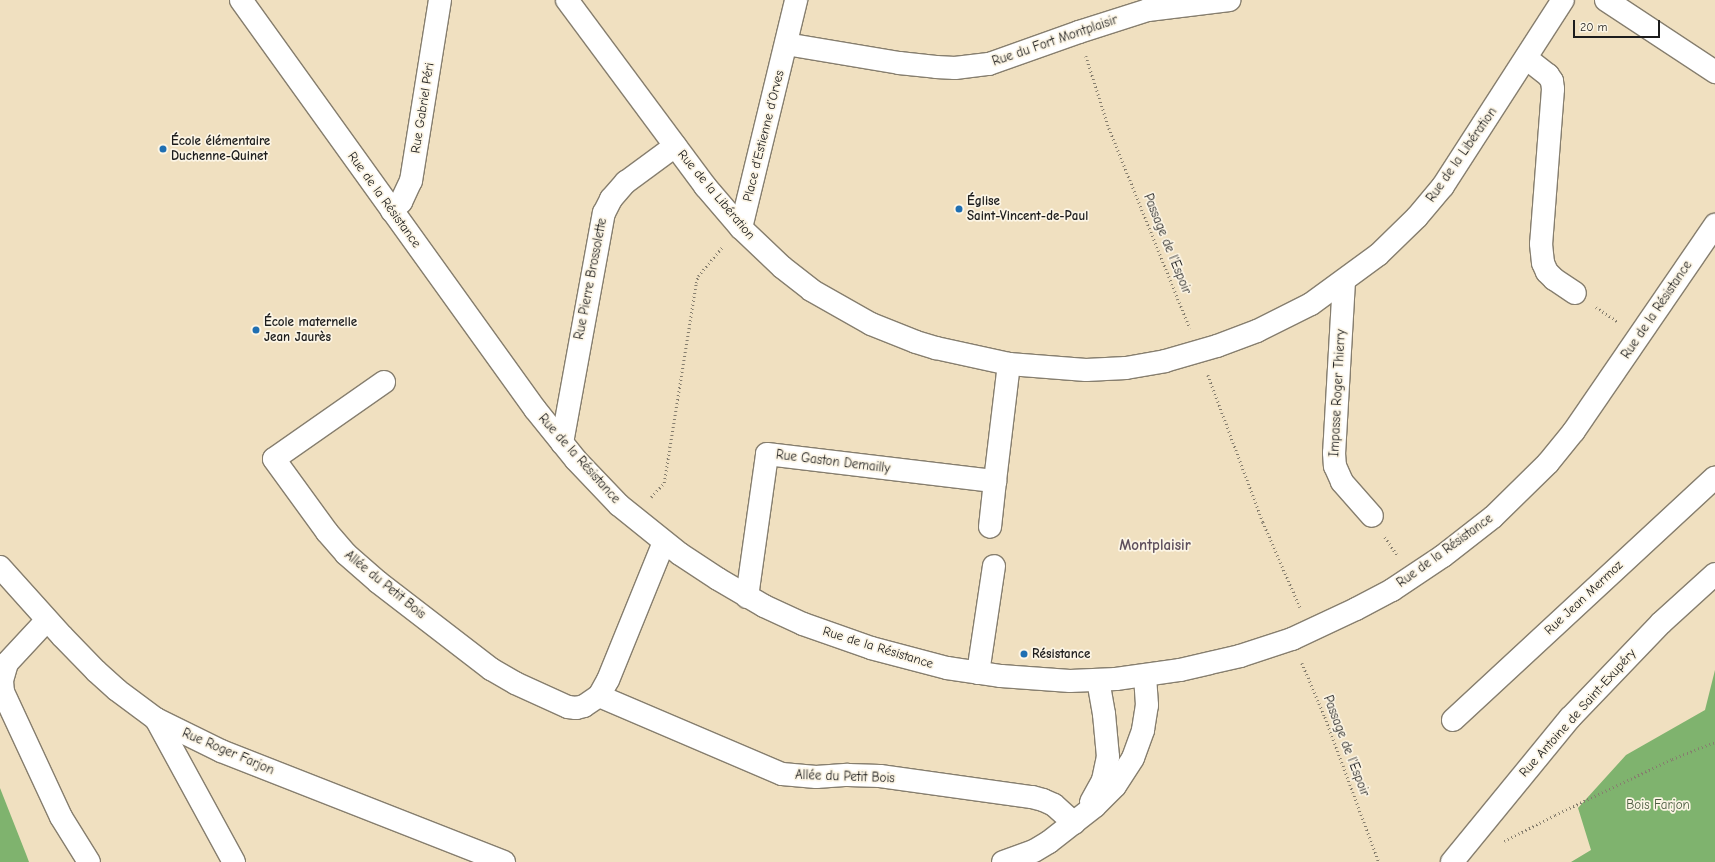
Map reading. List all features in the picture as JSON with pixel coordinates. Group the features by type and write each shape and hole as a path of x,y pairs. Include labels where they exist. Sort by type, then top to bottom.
{"street":[{"name":"Rue de la Résistance","path":"241,0 531,403 562,443 607,493 664,542 700,568 747,597 803,624 871,648 941,667 978,673 1058,680 1098,681 1145,676 1218,662 1301,635 1356,609 1412,577 1444,556 1493,517 1535,477 1574,431 1715,225"},
{"name":"Rue Gabriel Péri","path":"392,211 401,202 411,180 440,0"},
{"name":"Place d’Estienne d’Orves","path":"740,228 796,0"},
{"name":"Rue du Fort Montplaisir","path":"786,44 899,63 955,68 990,64 1079,32 1148,10 1229,0"},
{"name":"Rue de la Libération","path":"569,1 705,186 740,228 782,267 811,290 871,324 916,342 936,348 1009,364 1067,370 1126,368 1165,361 1199,352 1274,323 1311,304 1344,281 1392,243 1417,217 1443,186 1564,0"},
{"path":"1606,0 1715,72"},
{"path":"1526,58 1548,75 1552,81 1553,90 1541,244 1543,263 1547,272 1554,279 1575,293"},
{"name":"Rue Pierre Brossolette","path":"562,443 604,213 611,199 626,182 675,146"},
{"name":"Impasse Roger Thierry","path":"1344,281 1334,453 1335,466 1339,478 1349,492 1372,516"},
{"path":"990,527 1009,364"},
{"name":"Allée du Petit Bois","path":"384,382 274,459 327,532 346,554 378,582 491,669 527,690 568,707 584,706 599,696 782,774 816,778 848,775 880,776 1032,797 1054,805 1074,823"},
{"name":"Rue Gaston Demailly","path":"747,597 767,454 995,481"},
{"name":"Rue Jean Mermoz","path":"1453,720 1715,476"},
{"path":"599,696 608,680 664,542"},
{"path":"978,673 994,566"},
{"name":"Rue Roger Farjon","path":"0,567 47,620 101,676 156,719 221,751 504,862"},
{"name":"Rue Antoine de Saint-Exupéry","path":"1452,862 1570,718 1656,628 1715,574"},
{"path":"47,620 7,663 2,681 3,692 61,817 89,862"},
{"path":"1003,862 1028,853 1049,842 1110,792 1124,774 1133,758 1146,717 1145,676"},
{"path":"1074,823 1098,790 1103,780 1108,757 1104,714 1098,681"},
{"path":"156,719 234,862"}],"path":[{"name":"Passage de l'Espoir","path":"1079,32 1110,128 1199,352 1263,522 1301,635 1325,717 1379,862"},
{"path":"634,517 664,483 698,276 725,243 740,228"},
{"path":"1575,293 1640,336"},
{"path":"1372,516 1412,577"},
{"path":"1502,842 1509,840 1555,815 1666,762 1715,742"}],"green space":[{"name":"Bois Farjon","path":"1715,670 1715,862 1571,862 1591,850 1578,808 1626,755 1705,710"},
{"path":"0,788 26,854 29,862 0,862"}],"place":[{"name":"École élémentaire Duchenne-Quinet","path":"163,149"},
{"name":"Église Saint-Vincent-de-Paul","path":"959,209"},
{"name":"École maternelle Jean Jaurès","path":"256,330"},
{"name":"Résistance","path":"1024,654"}],"district":[{"name":"Montplaisir","path":"1155,546"}]}
